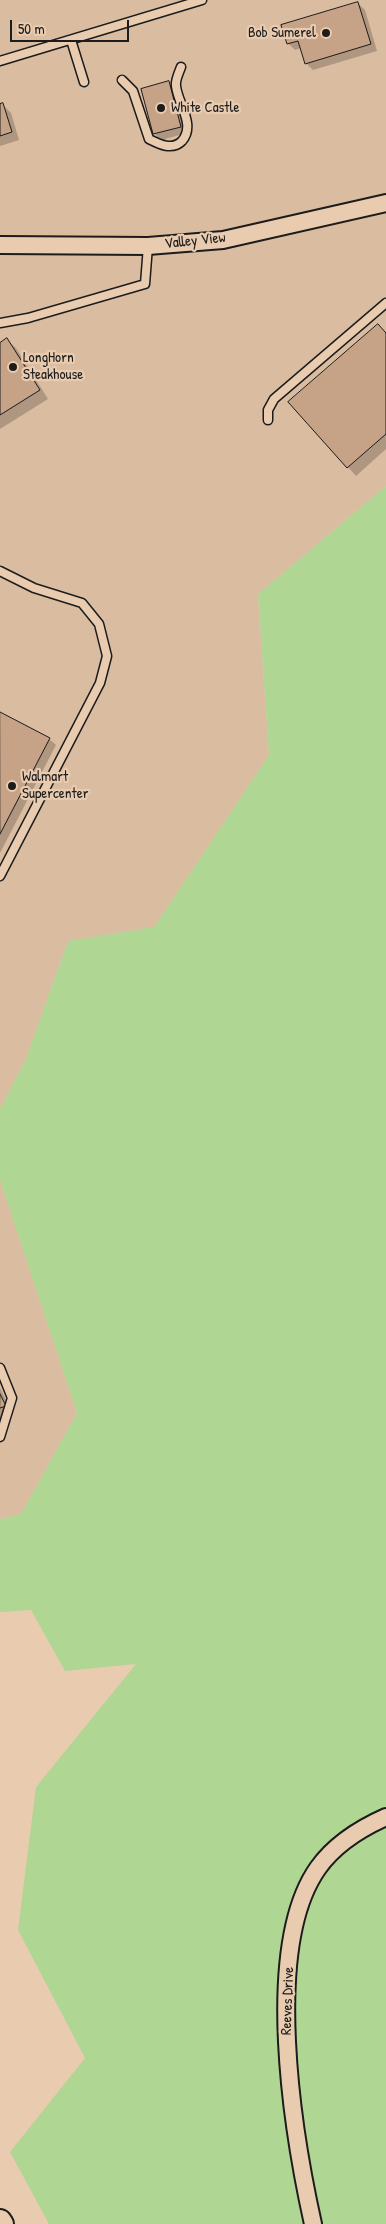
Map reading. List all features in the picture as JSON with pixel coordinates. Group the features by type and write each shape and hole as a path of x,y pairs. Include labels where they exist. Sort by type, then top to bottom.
{"street":[{"name":"Valley View","path":"0,245 148,246 223,240 386,203"},
{"name":"Reeves Drive","path":"313,2224 306,2191 287,2058 286,1990 294,1928 308,1884 328,1856 350,1836 386,1817"}],"lane":[{"path":"0,61 188,2 202,0"},
{"path":"71,40 84,82"},
{"path":"122,80 133,91 149,140 170,147 179,144 187,135 188,127 175,84 181,68"},
{"path":"0,323 28,318 145,284 148,246"},
{"path":"268,420 268,410 274,399 386,303"},
{"path":"0,571 34,588 82,603 99,624 107,656 100,683 0,876"},
{"path":"0,1368 12,1398 0,1437"}],"shaded area":[{"path":"0,0 386,0 386,486 258,594 269,755 154,927 68,941 26,1059 0,1109"},
{"path":"0,1180 77,1413 21,1514 0,1519"}],"green space":[{"path":"386,486 386,2224 49,2224 10,2152 85,2058 18,1930 36,1787 136,1664 65,1671 31,1610 0,1612 0,1519 21,1514 77,1413 0,1180 0,1109 26,1059 68,941 154,927 269,755 258,594"}],"building":[{"name":"Bob Sumerel","path":"358,2 371,44 305,64 298,41 287,44 281,25"},
{"name":"White Castle","path":"169,81 181,127 153,134 141,89"},
{"path":"3,103 12,132 0,136 0,104"},
{"path":"378,324 386,333 386,434 347,468 288,402"},
{"name":"LongHorn Steakhouse","path":"7,338 40,390 0,415 0,343"},
{"name":"Walmart Supercenter","path":"0,712 50,738 0,834"},
{"path":"0,1394 6,1406 0,1408"}],"place":[{"name":"Bob Sumerel","path":"326,33"},
{"name":"White Castle","path":"161,108"},
{"name":"LongHorn Steakhouse","path":"13,367"},
{"name":"Walmart Supercenter","path":"12,786"}]}
